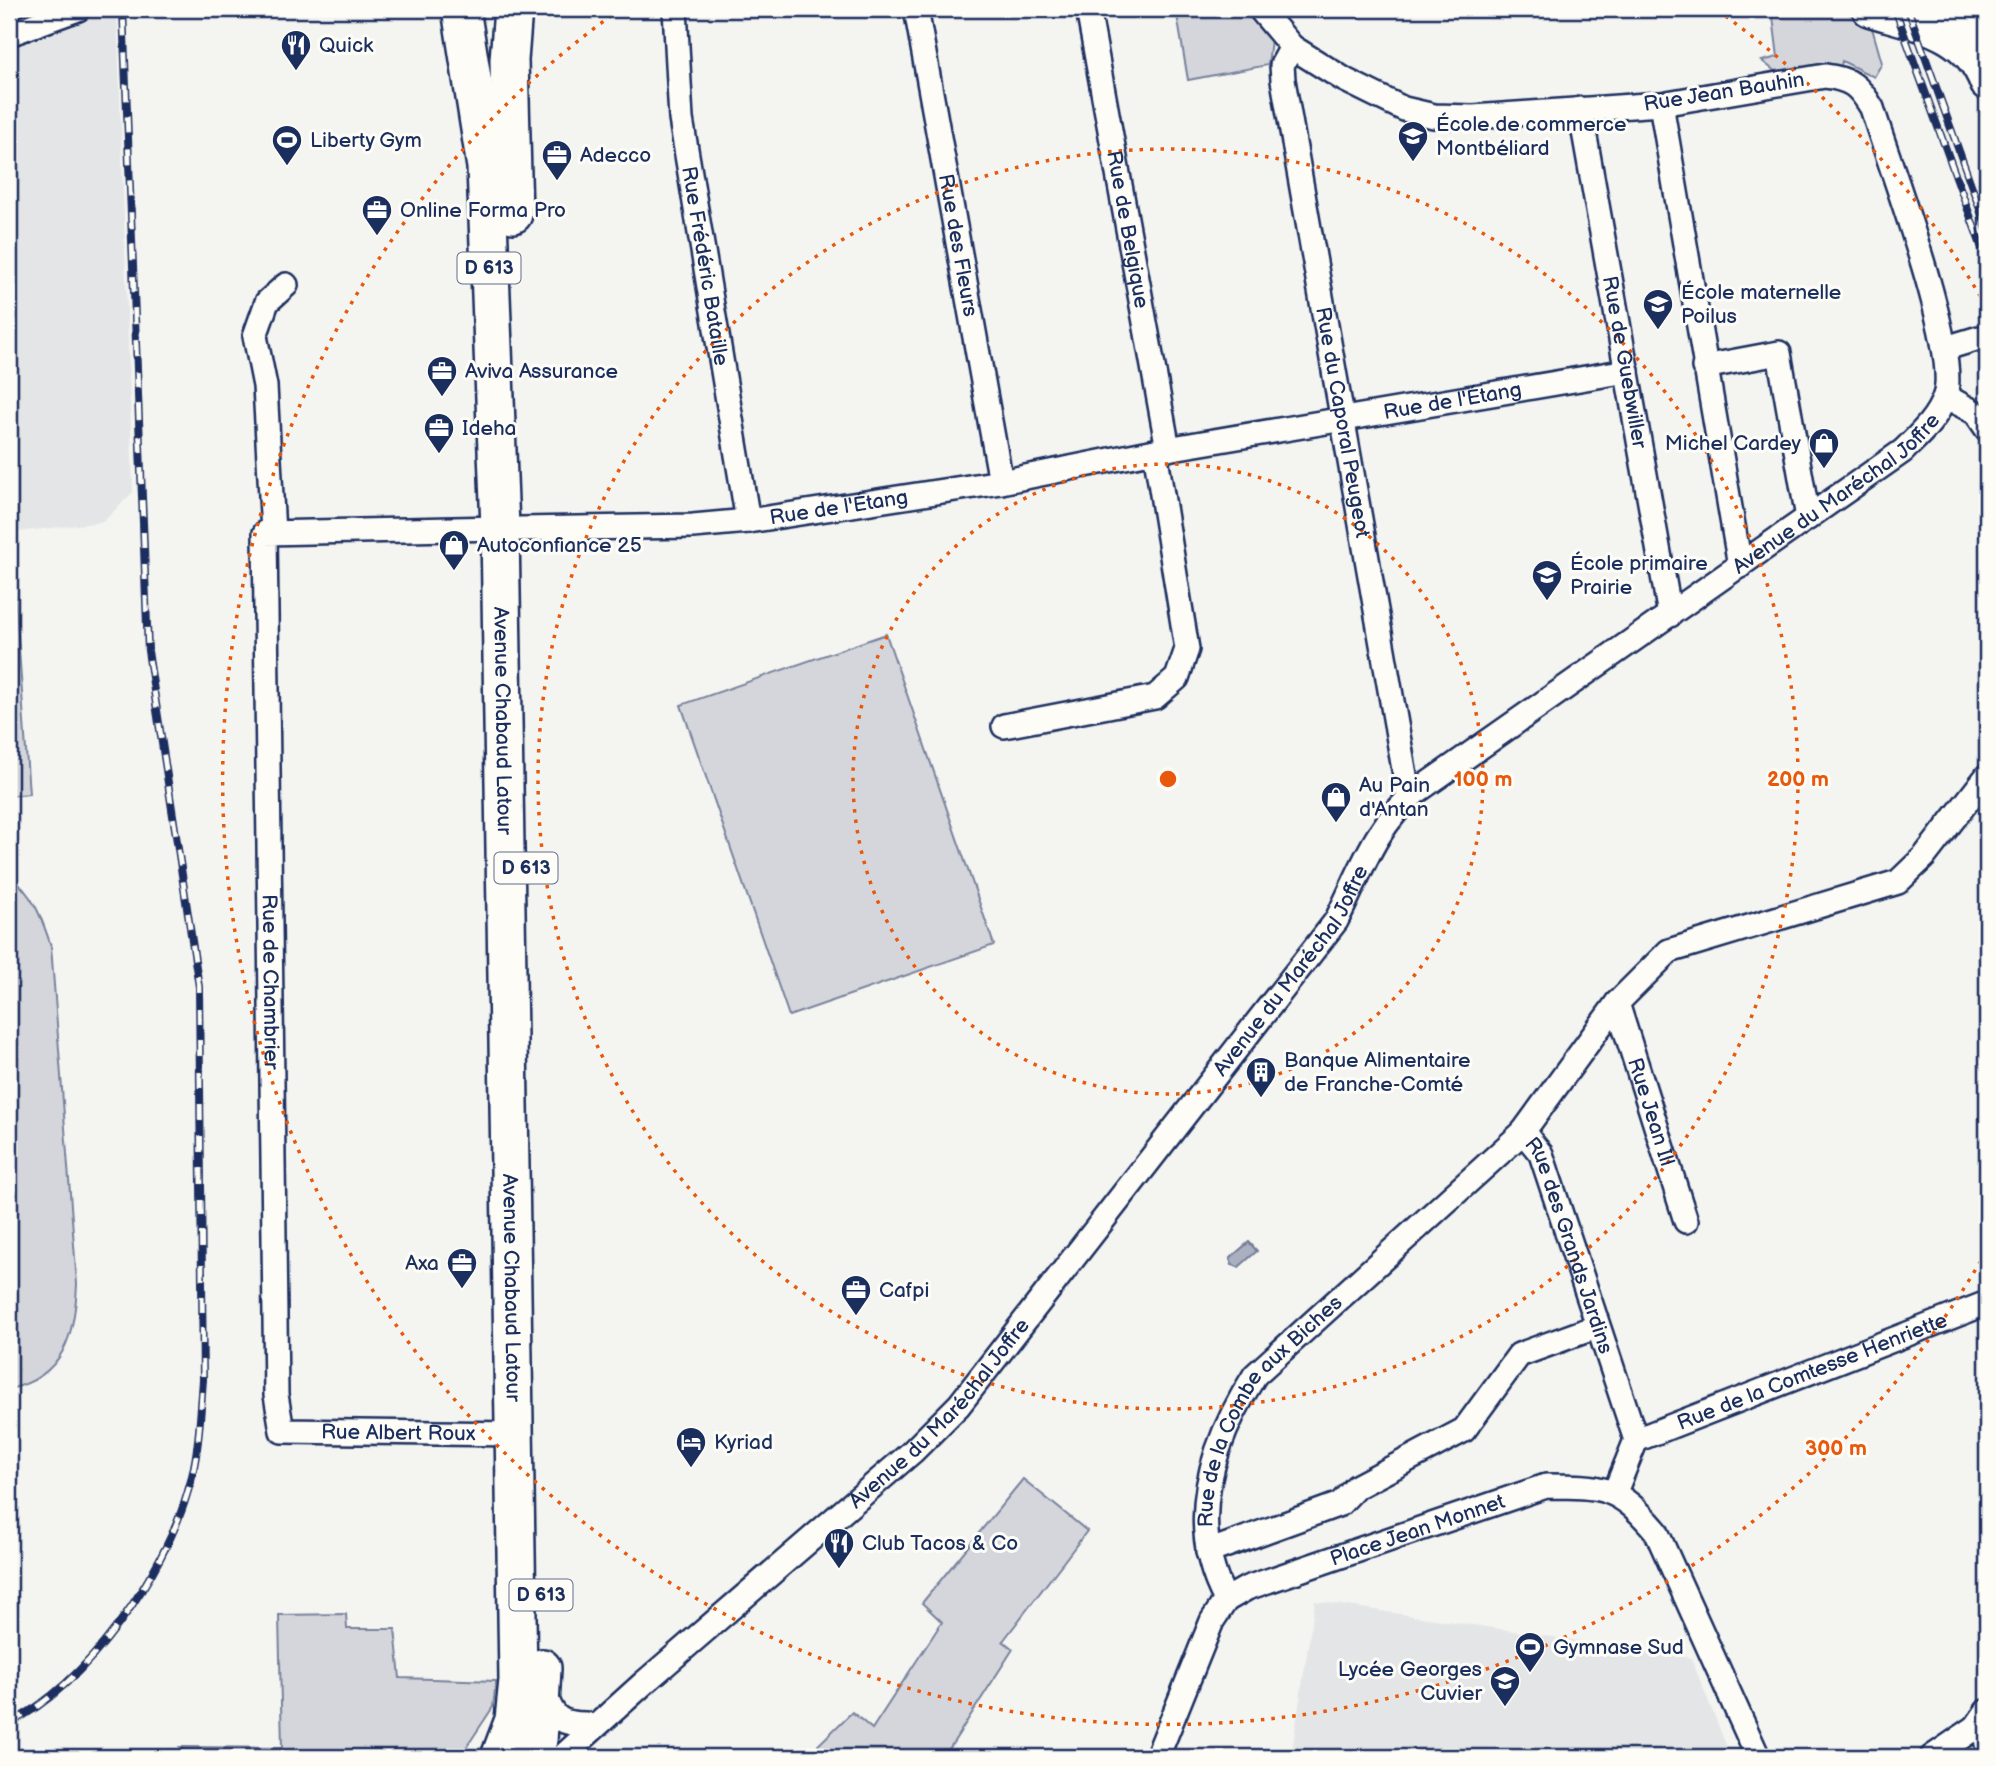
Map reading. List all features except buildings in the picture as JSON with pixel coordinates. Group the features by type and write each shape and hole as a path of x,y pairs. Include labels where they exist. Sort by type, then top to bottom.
{"main road":[{"name":"Avenue Chabaud Latour","path":"461,9 486,167 515,529 517,1573 530,1688 546,1754"},
{"name":"Avenue Chabaud Latour","path":"513,9 509,60 530,1688"},
{"path":"1869,9 1934,30 1961,43 1973,54 1987,78"},
{"path":"1907,9 1987,29"},
{"name":"D 613","path":"500,1757 530,1688"}],"street":[{"path":"9,34 78,9"},
{"name":"Rue Frédéric Bataille","path":"675,9 681,119 748,521"},
{"name":"Rue des Fleurs","path":"916,9 1001,482"},
{"name":"Rue de Belgique","path":"1087,9 1162,450"},
{"name":"Rue Jean Bauhin","path":"1260,9 1292,47 1345,80 1404,109 1434,116 1473,117 1661,104 1825,76 1845,79 1858,86 1872,108 1946,348"},
{"name":"Rue du Caporal Peugeot","path":"1292,47 1282,65 1283,80 1340,419 1409,798"},
{"path":"1661,104 1740,566"},
{"name":"Rue de Guebwiller","path":"1580,109 1670,615"},
{"name":"Rue de Chambrier","path":"282,1431 275,1395 269,533 265,386 255,336 267,302 286,285"},
{"path":"1946,348 1979,338"},
{"name":"Avenue du Maréchal Joffre","path":"546,1754 645,1682 912,1452 959,1405 1336,921 1375,838 1395,810 1903,451 1931,424 1944,396 1948,374 1946,348"},
{"path":"1704,367 1779,353 1808,518"},
{"name":"Rue de l'Étang","path":"269,533 693,526 748,521 1001,482 1162,450 1627,371"},
{"path":"1944,396 1976,413 1987,429"},
{"path":"1004,726 1155,697 1177,678 1187,649 1162,450"},
{"name":"Rue des Grands Jardins","path":"1636,1440 1596,1327 1541,1154 1523,1132 1617,1003 1668,951 1898,882 1924,857 1987,776"},
{"name":"Rue Jean Ill","path":"1617,1003 1686,1221"},
{"name":"Rue de la Combe aux Biches","path":"1226,1600 1208,1552 1206,1514 1214,1452 1233,1410 1255,1375 1523,1132"},
{"name":"Rue de la Comtesse Henriette","path":"1636,1440 1987,1303"},
{"path":"1208,1552 1340,1504 1356,1487 1464,1430 1518,1355 1596,1327"},
{"name":"Rue Albert Roux","path":"282,1431 515,1433"},
{"path":"1636,1440 1615,1492 1636,1507 1656,1531 1758,1757"},
{"name":"Place Jean Monnet","path":"1226,1600 1247,1588 1546,1486 1584,1486 1615,1492"},
{"path":"517,1573 530,1605 533,1651 525,1729 546,1754"},
{"path":"1157,1757 1212,1621 1226,1600"},
{"name":"Avenue du Maréchal Joffre","path":"546,1754 645,1682"},
{"name":"Avenue Chabaud Latour","path":"530,1688 552,1714 568,1724 586,1724"},
{"path":"1932,1757 1983,1727"}],"shaded area":[{"path":"9,9 117,9 133,492 103,522 9,533"},
{"path":"1176,9 1247,9 1271,39 1268,65 1188,80"},
{"path":"1772,9 1835,9 1870,21 1882,63 1874,77 1842,61 1841,66 1823,65 1781,76 1762,61 1778,57"},
{"path":"9,591 15,591 29,794 9,796"},
{"path":"886,634 994,945 789,1016 681,705"},
{"path":"9,875 25,890 36,907 51,946 77,1284 73,1320 63,1351 43,1375 9,1389"},
{"path":"1023,1479 1087,1531 1003,1641 1013,1649 944,1757 806,1757 852,1712 872,1729 942,1622 922,1603"},
{"name":"Lycée Georges Cuvier","path":"1315,1601 1691,1658 1731,1757 1291,1757"},
{"path":"346,1614 347,1629 395,1629 400,1678 496,1681 493,1707 460,1757 190,1757 180,1747 282,1748 279,1615"}],"water":[{"path":"1249,1242 1257,1251 1239,1267 1232,1265 1230,1258"}],"railway":[{"path":"9,1723 38,1706 66,1683 119,1624 142,1591 177,1523 192,1478 203,1380 199,987 148,651 123,9"},
{"path":"1895,9 1987,262"},
{"path":"1908,9 1987,229"}],"place":[{"name":"Quick","path":"296,72"},
{"name":"École de commerce Montbéliard","path":"1413,163"},
{"name":"Liberty Gym","path":"287,167"},
{"name":"Adecco","path":"557,182"},
{"name":"Online Forma Pro","path":"377,237"},
{"name":"École maternelle Poilus","path":"1658,331"},
{"name":"Aviva Assurance","path":"442,398"},
{"name":"Ideha","path":"439,455"},
{"name":"Michel Cardey","path":"1824,470"},
{"name":"Autoconfiance 25","path":"454,572"},
{"name":"École primaire Prairie","path":"1547,602"},
{"name":"Au Pain d'Antan","path":"1336,824"},
{"name":"Banque Alimentaire de Franche-Comté","path":"1261,1099"},
{"name":"Axa","path":"462,1290"},
{"name":"Cafpi","path":"856,1317"},
{"name":"Kyriad","path":"691,1469"},
{"name":"Club Tacos & Co","path":"839,1570"},
{"name":"Gymnase Sud","path":"1530,1674"},
{"name":"Lycée Georges Cuvier","path":"1505,1708"}]}
